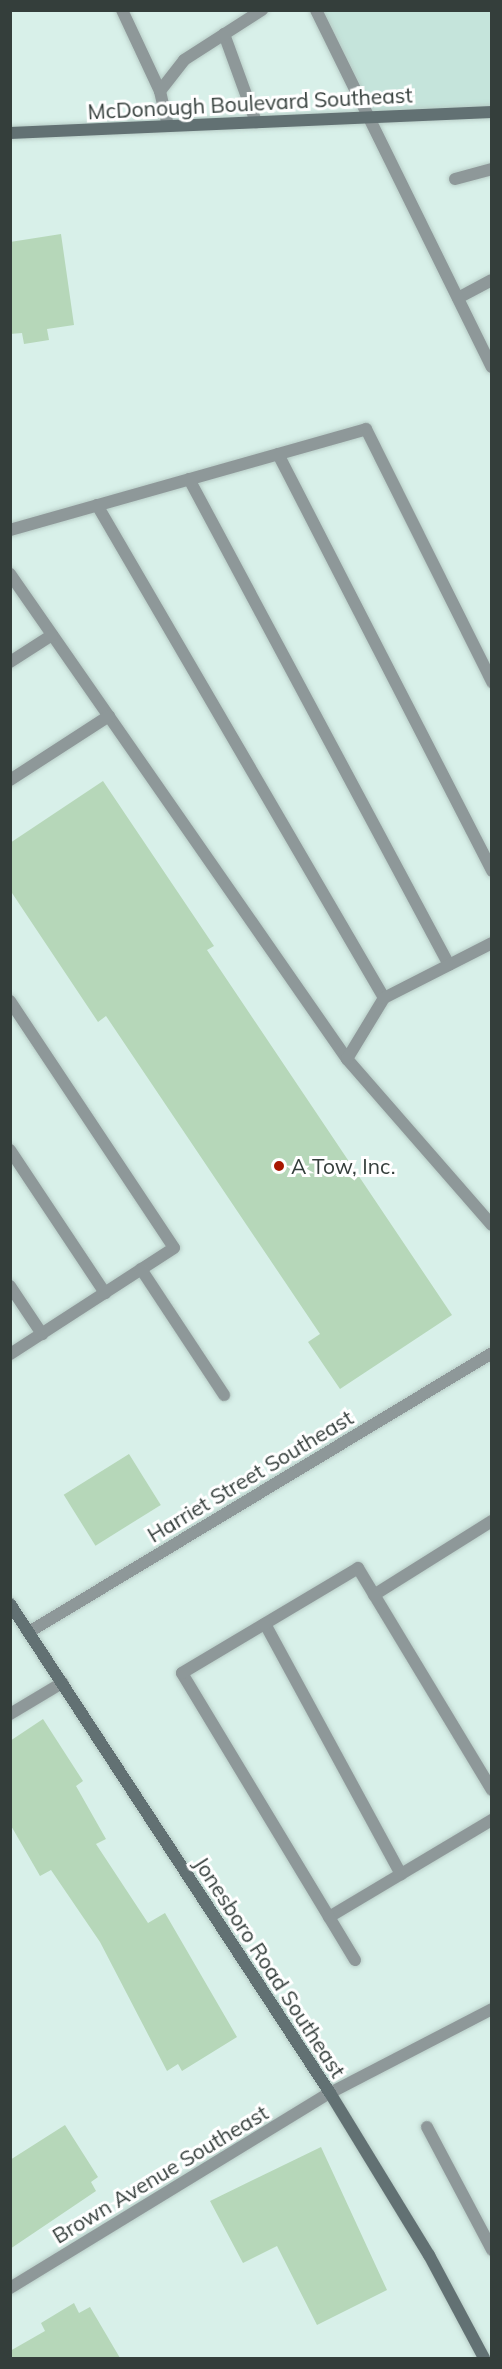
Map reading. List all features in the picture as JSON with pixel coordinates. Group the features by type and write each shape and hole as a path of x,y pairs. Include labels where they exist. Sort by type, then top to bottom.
{"main road":[{"name":"McDonough Boulevard Southeast","path":"10,133 492,112"},
{"name":"Jonesboro Road Southeast","path":"10,1604 330,2093 429,2255 484,2358"}],"street":[{"path":"122,10 160,92 168,126"},
{"path":"160,92 184,60 262,10"},
{"path":"316,10 492,367"},
{"path":"224,34 256,122"},
{"path":"455,179 492,169"},
{"path":"458,298 492,280"},
{"path":"10,530 366,429 492,682"},
{"path":"278,454 492,871"},
{"path":"189,479 449,965"},
{"path":"97,506 384,998"},
{"path":"10,574 346,1059 492,1225"},
{"path":"10,662 52,635"},
{"path":"10,780 108,716"},
{"path":"346,1059 384,998 492,943"},
{"path":"10,1001 174,1248 10,1354"},
{"path":"10,1150 105,1293"},
{"path":"141,1269 224,1395"},
{"path":"10,1286 42,1334"},
{"name":"Harriet Street Southeast","path":"29,1632 492,1353"},
{"path":"374,1595 492,1521"},
{"path":"355,1960 182,1673 358,1568 492,1790"},
{"path":"265,1624 401,1874"},
{"path":"10,1714 62,1683"},
{"path":"329,1917 492,1820"},
{"name":"Brown Avenue Southeast","path":"10,2288 330,2093 492,2009"},
{"path":"427,2127 492,2250"}],"shaded area":[{"path":"316,11 491,11 491,113 369,117"}],"building":[{"path":"61,234 74,325 47,329 49,340 24,344 22,333 10,334 10,242"},
{"name":"A Tow, Inc.","path":"103,781 214,946 207,950 452,1315 340,1389 308,1342 320,1334 106,1016 98,1022 10,890 10,843"},
{"path":"129,1454 161,1505 95,1546 64,1495"},
{"path":"43,1719 83,1781 76,1786 106,1839 96,1844 148,1923 165,1913 237,2037 182,2071 178,2064 167,2071 100,1942 51,1870 40,1876 10,1824 10,1741"},
{"path":"65,2125 98,2177 91,2182 96,2191 10,2249 10,2160"},
{"path":"321,2147 387,2290 317,2325 277,2246 243,2263 210,2201"},
{"path":"74,2303 79,2313 90,2307 120,2358 10,2358 10,2351 45,2331 41,2323"}],"place":[{"name":"A Tow, Inc.","path":"279,1166"}]}
